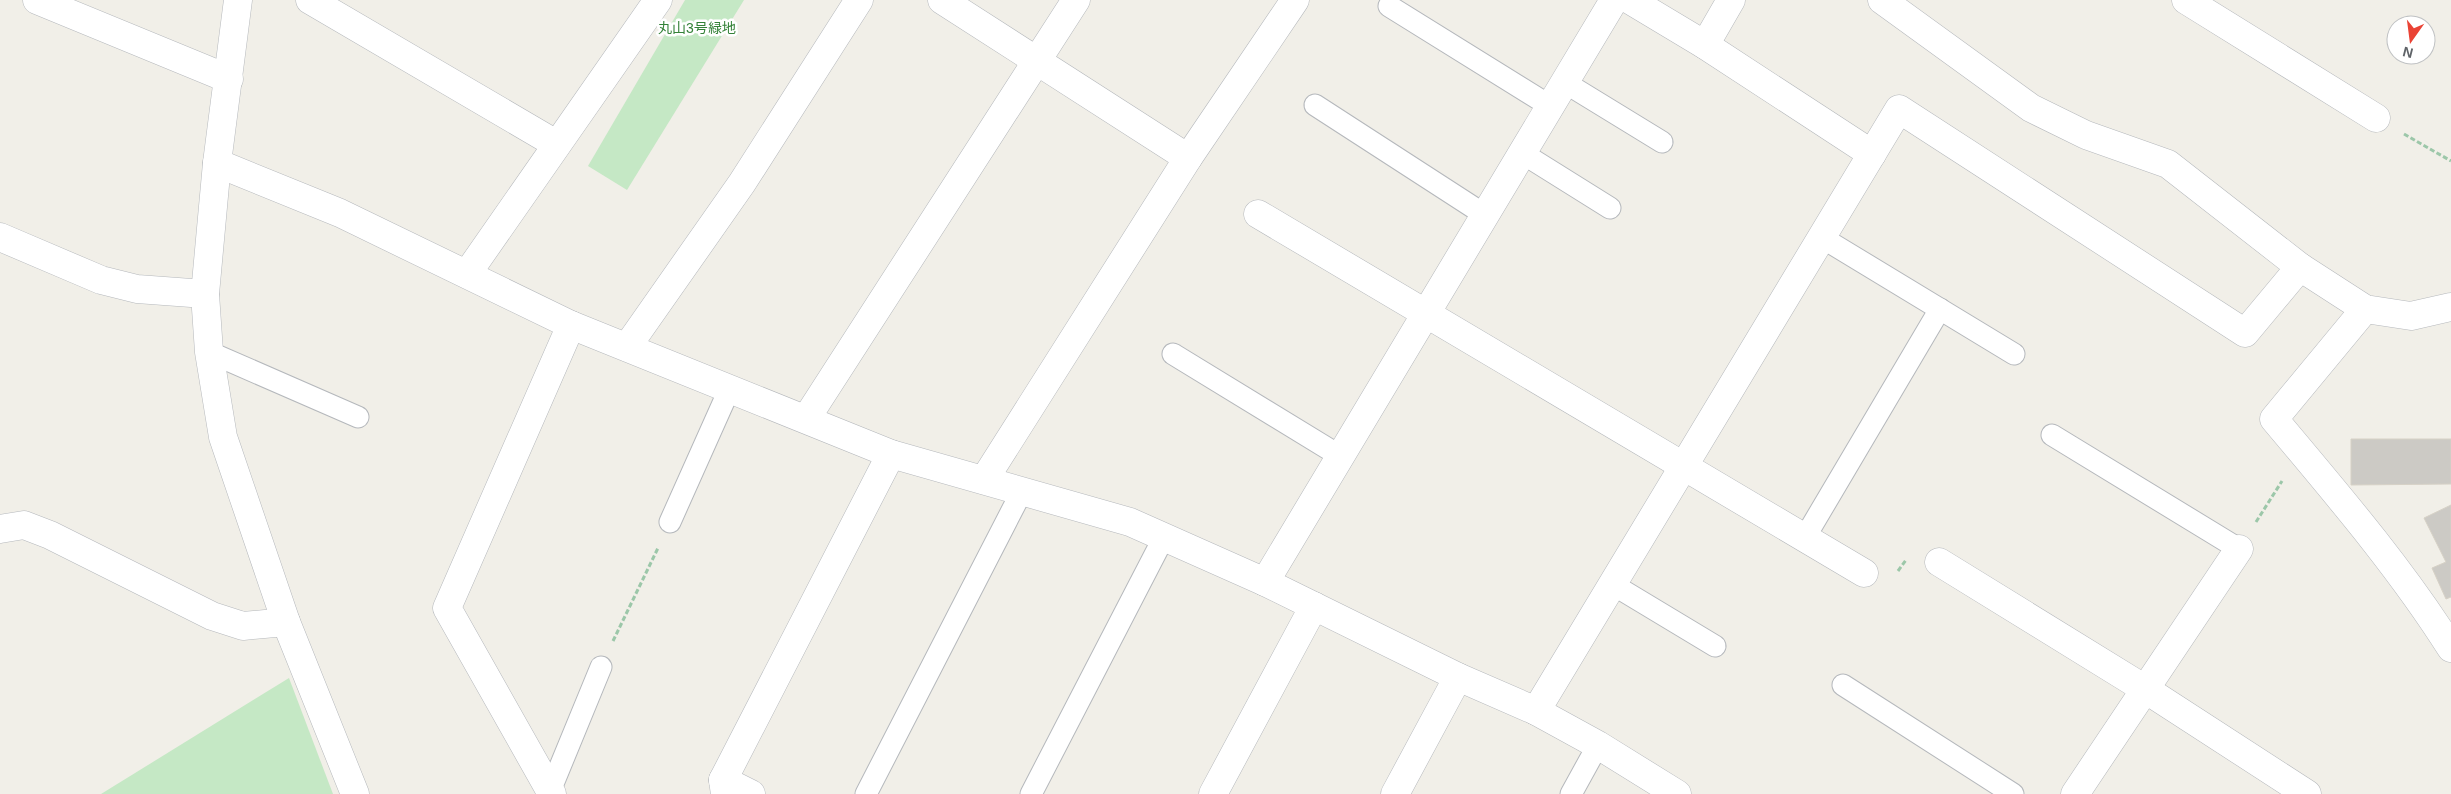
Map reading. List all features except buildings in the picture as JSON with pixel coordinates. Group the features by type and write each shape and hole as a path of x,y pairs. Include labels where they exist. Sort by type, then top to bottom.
{"street":[{"path":"37,0 229,79"},
{"path":"238,0 217,163 205,294 209,352 223,437 286,622 355,794"},
{"path":"310,0 556,144"},
{"path":"467,274 658,0"},
{"path":"627,347 742,183 860,0"},
{"path":"942,0 1188,158"},
{"path":"806,419 1076,0"},
{"path":"984,480 1188,158 1294,0"},
{"path":"1264,582 1614,0"},
{"path":"1630,0 1705,45 1872,154"},
{"path":"1705,45 1730,0"},
{"path":"1882,0 2031,108 2086,135 2168,164 2300,267 2365,309 2411,316 2451,307"},
{"path":"2186,0 2376,118"},
{"path":"1536,711 1899,108 2245,333 2300,267"},
{"path":"217,163 340,213 571,325 891,454 1130,522 1264,582 1458,677 1536,711 1598,745 1677,794"},
{"path":"1258,214 1425,315 1864,573"},
{"path":"0,237 101,280 137,289 205,294"},
{"path":"2365,309 2274,419 2368,531 2429,613 2451,648"},
{"path":"551,793 447,608 571,325"},
{"path":"751,794 724,787 891,454"},
{"path":"0,528 24,526 50,535 212,616 235,624 243,626 286,622"},
{"path":"2075,794 2239,549"},
{"path":"1939,562 2145,689 2308,794"},
{"path":"1212,794 1314,606"},
{"path":"1395,794 1458,677"}],"lane":[{"path":"1389,6 1550,106"},
{"path":"1564,82 1662,142"},
{"path":"1315,105 1484,216"},
{"path":"1522,153 1610,208"},
{"path":"1821,237 2014,354"},
{"path":"1804,538 1940,309"},
{"path":"209,352 358,416"},
{"path":"1173,354 1340,456"},
{"path":"670,522 730,390"},
{"path":"2052,434 2239,549"},
{"path":"866,794 1022,491"},
{"path":"1031,794 1164,537"},
{"path":"1612,584 1715,646"},
{"path":"551,793 601,667"},
{"path":"1843,685 2012,794"},
{"path":"1571,794 1598,745"}],"path":[{"path":"2376,118 2451,162"},
{"path":"2239,549 2301,451"},
{"path":"601,667 670,522"},
{"path":"1893,578 1910,554"}],"green space":[{"name":"丸山3号緑地","path":"685,0 744,0 627,190 588,166"},
{"path":"289,678 333,794 101,794"}]}
